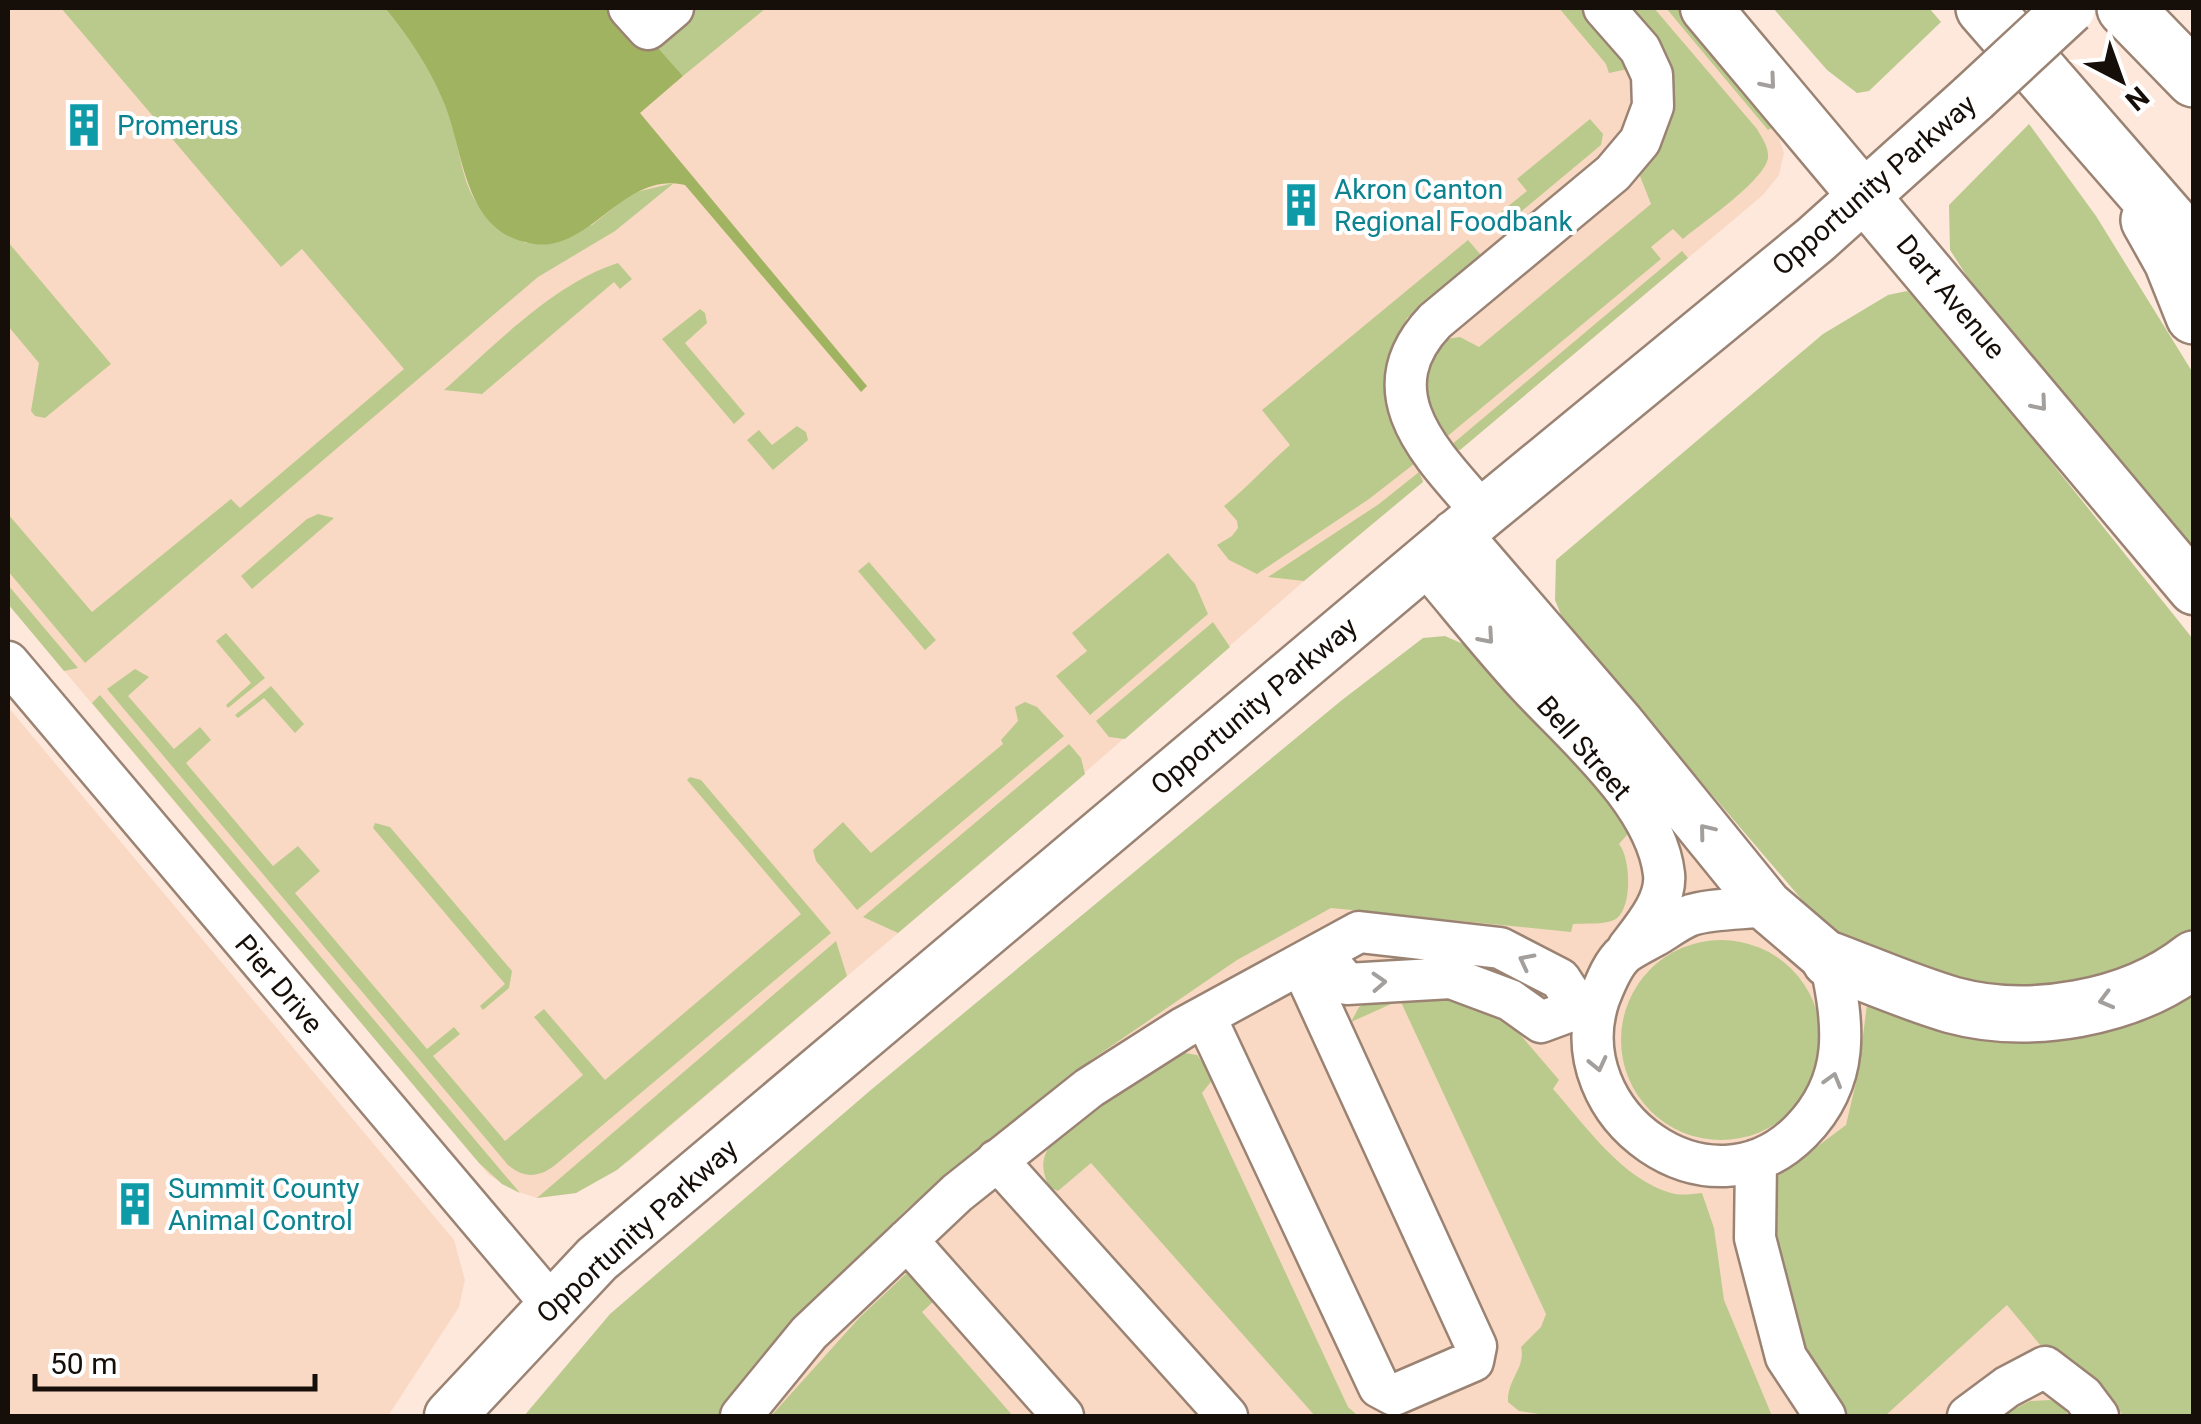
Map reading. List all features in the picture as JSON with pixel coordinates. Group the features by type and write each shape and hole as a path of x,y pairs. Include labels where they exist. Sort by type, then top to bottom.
{"highway":[{"path":"1984,8 2194,249"},
{"path":"2125,8 2194,79"},
{"path":"2112,152 2172,261 2194,316"},
{"path":"1830,960 1954,1005 2033,1013 2130,993 2194,959"}],"main road":[{"name":"Dart Avenue","path":"1706,8 2188,582"},
{"name":"Opportunity Parkway","path":"450,1416 552,1305 626,1234 1866,195 2070,8"},
{"name":"Bell Street","path":"1454,537 1619,724 1767,906 1830,960"}],"street":[{"path":"629,8 648,29 673,8"},
{"path":"1454,537 1432,454 1415,429 1406,390 1410,358 1416,343 1435,321 1613,173 1640,141 1653,106 1652,75 1640,48 1604,8"},
{"name":"Bell Street","path":"1454,537 1526,683 1608,769 1653,833 1665,878 1654,913 1587,1009 1598,1072 1614,1106 1639,1135 1664,1153 1694,1164 1725,1166 1756,1160 1794,1138 1820,1111 1830,1094 1839,1058 1841,1014 1830,960"},
{"name":"Pier Drive","path":"8,662 552,1305"},
{"path":"1623,954 1691,915 1767,906"},
{"path":"1311,959 1347,984 1452,978 1510,1000 1542,1022 1587,1009"},
{"path":"741,1416 809,1334 998,1160 1088,1088 1205,1016 1311,959"},
{"path":"1205,1016 1379,1386 1394,1396 1473,1361 1476,1346 1311,959"},
{"path":"998,1160 1227,1416"},
{"path":"1756,1160 1755,1238 1786,1357 1825,1416"},
{"path":"907,1240 1063,1416"},
{"path":"1968,1416 2007,1387 2045,1367 2082,1396 2098,1416"}],"shaded area":[{"path":"8,8 1678,8 1775,126 1784,153 1779,175 1763,195 1304,581 995,851 629,1161 576,1193 537,1198 489,1175 8,604"},
{"path":"1511,631 1718,862 1909,998 2193,1416 559,1416"},
{"path":"8,707 454,1240 465,1280 459,1307 388,1416 8,1416"}],"green space":[{"path":"61,8 385,8 438,87 474,199 502,229 526,243 592,225 632,193 674,183 615,231 538,277 85,663 8,571 8,514 92,612 231,499 240,508 404,369 302,249 281,267"},
{"path":"385,8 615,8 644,32 683,76 640,113 867,386 861,392 685,185 663,184 644,189 573,236 554,243 534,244 510,237 492,224 469,186 450,118 436,86 417,51"},
{"path":"615,8 766,8 683,76 644,32"},
{"path":"1559,8 1581,8 1620,53 1628,69 1609,73 1606,64"},
{"path":"1628,8 1654,8 1757,129 1768,158 1744,190 1683,239 1673,229 1651,247 1661,259 1444,439 1430,415 1426,389 1432,363 1445,339 1460,337 1479,347 1651,204 1638,171 1671,102 1673,72 1661,44"},
{"path":"1666,8 1678,8 1775,126 1768,130"},
{"path":"1773,8 1929,8 1941,22 1869,91 1857,93 1827,70"},
{"path":"1590,119 1603,134 1601,145 1499,230 1491,220 1527,191 1517,179"},
{"path":"2029,124 2096,216 2193,373 2193,548 1997,323 1950,250 1949,205"},
{"path":"1468,240 1481,255 1407,318 1394,347 1389,412 1414,464 1257,574 1229,560 1217,545 1238,528 1224,506 1290,445 1262,410"},
{"path":"8,242 111,364 45,418 31,411 39,363 8,326"},
{"path":"1682,251 1688,258 1460,450 1450,446"},
{"path":"618,263 632,279 620,289 614,282 482,394 444,390 548,300 594,272"},
{"path":"1907,291 1922,301 2193,639 2193,936 2151,963 1999,1001 1861,951 1820,921 1563,620 1555,600 1556,560 1823,334 1888,295"},
{"path":"700,309 707,323 685,343 745,414 734,424 662,339"},
{"path":"797,426 806,432 808,440 773,470 747,440 759,430 772,445"},
{"path":"1419,472 1423,482 1304,581 1268,577 1379,504"},
{"path":"318,514 334,518 252,589 241,576 307,519"},
{"path":"1168,553 1195,584 1208,614 1090,715 1056,676 1087,651 1072,633"},
{"path":"869,562 936,640 925,650 858,571"},
{"path":"8,585 78,668 64,671 8,604"},
{"path":"1213,622 1230,647 1125,739 1109,737 1096,721"},
{"path":"226,633 265,678 228,708 226,705 251,683 216,641"},
{"path":"1445,636 1486,654 1634,827 1619,844 1626,861 1628,884 1620,915 1600,923 1573,924 1571,932 1331,908 1237,960 1091,1060 907,1209 790,1329 717,1416 524,1416 610,1314 872,1089 1342,700 1423,638"},
{"path":"135,669 149,677 128,696 174,749 200,727 211,740 186,763 273,866 298,846 320,871 295,893 427,1049 454,1027 460,1034 433,1056 505,1141 583,1075 534,1017 544,1009 605,1080 801,914 687,780 690,777 701,780 831,933 554,1166 542,1173 519,1172 508,1165 107,689"},
{"path":"271,686 304,724 295,733 264,698 238,718 235,715"},
{"path":"100,695 520,1193 502,1184 479,1163 92,703"},
{"path":"1025,702 1037,707 1064,736 857,910 816,861 813,850 843,822 871,853 1003,744 1001,740 1018,721 1015,707"},
{"path":"1069,744 1081,758 1085,774 898,933 863,917"},
{"path":"375,823 390,827 512,971 509,988 483,1010 480,1006 505,984 373,828"},
{"path":"1721,940 1759,948 1792,969 1813,1002 1821,1040 1813,1078 1792,1111 1759,1132 1721,1140 1683,1132 1650,1111 1629,1078 1621,1040 1629,1002 1650,969 1683,948"},
{"path":"836,941 847,976 617,1170 576,1193 537,1198"},
{"path":"2193,984 2193,1416 2124,1416 2081,1367 2041,1346 2007,1305 1885,1416 1838,1416 1809,1372 1771,1228 1771,1181 1846,1125 1858,1074 1868,997"},
{"path":"1386,989 1443,992 1523,1024 1518,1032 1559,1080 1553,1089 1621,1164 1671,1193 1702,1193 1714,1228 1724,1300 1772,1416 1552,1416 1519,1411 1508,1402 1521,1361 1521,1347 1541,1327 1546,1314 1400,1000 1351,1022 1359,1007"},
{"path":"1197,1055 1214,1078 1202,1093 1348,1407 1356,1414 1368,1416 1315,1416 1091,1163 1058,1191 1049,1187 1043,1165 1051,1144 1167,1056"},
{"path":"909,1271 936,1299 922,1312 1013,1416 771,1416 860,1317"},
{"path":"2050,1400 2062,1405 2069,1416 2001,1416 2030,1401"}],"place":[{"name":"Promerus","path":"84,125"},
{"name":"Akron Canton Regional Foodbank","path":"1301,205"},
{"name":"Summit County Animal Control","path":"135,1204"}]}
